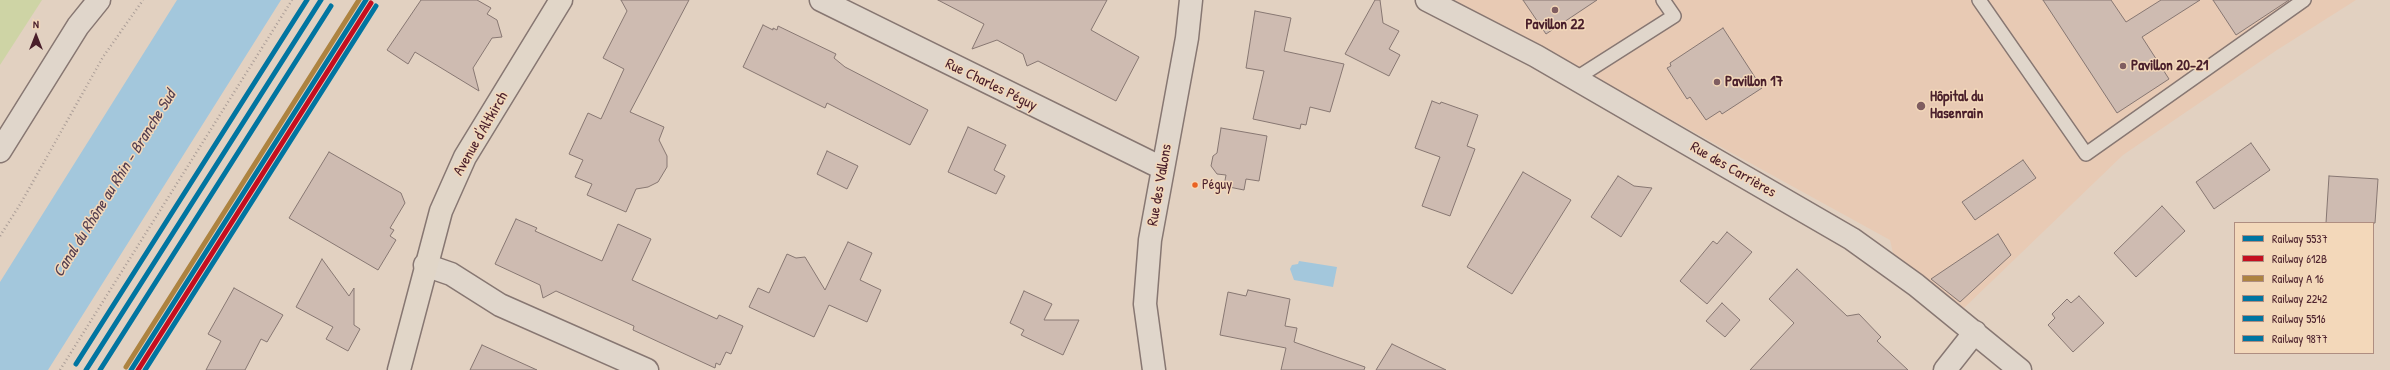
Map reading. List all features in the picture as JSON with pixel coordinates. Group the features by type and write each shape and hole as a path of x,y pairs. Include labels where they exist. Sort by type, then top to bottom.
{"main road":[{"name":"Avenue d'Altkirch","path":"399,370 425,265 441,211 465,157 561,0"}],"street":[{"path":"0,151 78,26 99,0"},
{"name":"Rue Charles Péguy","path":"821,0 1162,168"},
{"name":"Rue des Vallons","path":"1154,370 1145,304 1150,240 1187,38 1191,0"},
{"name":"Rue des Carrières","path":"1427,0 1575,79 1852,239 1975,332 2020,370"},
{"path":"425,265 451,274 500,305 647,370"},
{"path":"1945,370 1975,332"}],"lane":[{"path":"1575,79 1674,16 1663,0"},
{"path":"1979,0 2086,154 2304,0"}],"path":[{"path":"0,236 21,203 103,57 143,0"},
{"path":"60,370 292,0"}],"shaded area":[{"name":"Hôpital du Hasenrain","path":"1454,0 2356,0 2277,50 2123,155 1964,308 1893,253 1890,240"}],"green space":[{"path":"0,0 42,0 0,65"}],"water":[{"name":"Canal du Rhône au Rhin - Branche Sud","path":"177,0 281,0 48,370 0,370 0,282"},
{"path":"1299,261 1337,267 1333,287 1294,280 1290,269 1292,265 1298,264"}],"building":[{"path":"421,0 477,0 491,8 487,14 497,20 502,37 492,38 473,68 479,91 415,52 408,64 387,50"},
{"path":"621,0 689,0 630,112 664,127 659,140 667,156 667,167 658,182 648,187 636,189 626,212 587,195 592,184 575,177 583,160 569,154 588,113 601,119 624,69 603,58 627,11"},
{"path":"938,0 1107,0 1091,30 1139,57 1116,101 1038,61 1027,66 1023,54 997,40 972,49 984,24"},
{"path":"1375,0 1380,0 1383,23 1399,31 1389,49 1400,55 1389,76 1345,54"},
{"name":"Pavillon 22","path":"1523,0 1597,0 1546,34"},
{"name":"Pavillon 20-21","path":"2043,0 2111,0 2126,22 2161,0 2200,0 2142,37 2169,79 2117,113"},
{"name":"Pavillon 20-21","path":"2213,0 2289,0 2236,35"},
{"path":"1255,11 1291,18 1284,51 1344,64 1330,112 1310,107 1306,125 1301,124 1300,129 1253,119 1264,71 1246,68"},
{"path":"763,25 773,30 773,28 777,30 778,26 836,54 834,58 845,67 928,110 910,145 827,103 825,108 743,67"},
{"name":"Pavillon 17","path":"1723,28 1762,88 1722,114 1720,111 1706,120 1690,97 1687,99 1667,68 1671,66 1670,63"},
{"path":"1432,101 1440,104 1441,102 1478,115 1467,146 1475,149 1450,216 1422,206 1440,157 1415,148"},
{"path":"968,127 1006,145 994,170 1005,176 996,194 948,172"},
{"path":"1221,128 1267,136 1259,181 1246,179 1244,190 1224,186 1226,175 1217,174 1211,166 1213,156 1217,153"},
{"path":"2251,143 2270,170 2214,209 2196,182"},
{"path":"827,151 858,166 847,189 817,174"},
{"path":"329,152 401,193 405,203 390,228 394,230 390,236 396,240 378,270 289,218"},
{"path":"2023,160 2036,178 1975,220 1962,202"},
{"path":"1523,172 1571,200 1512,294 1467,267"},
{"path":"1618,176 1634,186 1652,188 1621,237 1591,217"},
{"path":"2329,176 2378,179 2375,223 2326,222"},
{"path":"2162,206 2185,231 2136,277 2114,253"},
{"path":"516,219 537,228 535,231 602,261 618,224 651,239 632,280 717,319 719,315 743,326 731,354 726,352 720,365 716,363 715,368 633,330 634,326 556,291 543,298 540,285 495,264"},
{"path":"1727,232 1752,252 1707,304 1680,281 1713,241 1717,244"},
{"path":"1998,234 2011,255 1960,302 1931,279"},
{"path":"848,242 872,253 860,280 881,290 867,322 829,305 814,337 749,307 758,288 769,293 787,254 796,258 805,257 825,290"},
{"path":"322,259 349,296 354,288 354,325 360,329 348,351 326,339 333,327 296,307"},
{"path":"1797,269 1847,316 1859,314 1881,337 1877,341 1908,370 1750,370 1794,323 1769,299"},
{"path":"234,288 283,315 267,342 261,339 245,370 206,370 221,341 208,334"},
{"path":"1248,290 1290,299 1285,326 1297,328 1294,342 1365,367 1364,370 1281,370 1286,348 1220,335 1228,292 1246,296"},
{"path":"1024,291 1052,304 1044,320 1079,320 1063,355 1021,335 1024,330 1010,323"},
{"path":"2079,296 2104,323 2073,352 2048,325 2055,318 2052,314 2067,299 2071,303"},
{"path":"1722,303 1740,320 1725,337 1706,321"},
{"path":"1392,344 1446,370 1376,370"},
{"path":"482,345 537,370 470,370"}],"rail line":[{"name":"5516","path":"76,364 307,0"},
{"name":"5537","path":"86,370 321,0"},
{"name":"5537","path":"131,370 366,0"},
{"name":"612B","path":"138,370 371,3"},
{"name":"2242","path":"100,370 331,6"},
{"name":"9877","path":"145,370 376,6"}],"transit line":[{"path":"126,367 359,0"}],"place":[{"name":"Pavillon 22","path":"1555,10"},
{"name":"Pavillon 20-21","path":"2123,66"},
{"name":"Pavillon 17","path":"1717,82"},
{"name":"Hôpital du Hasenrain","path":"1921,106"},
{"name":"Péguy","path":"1195,185"}]}
